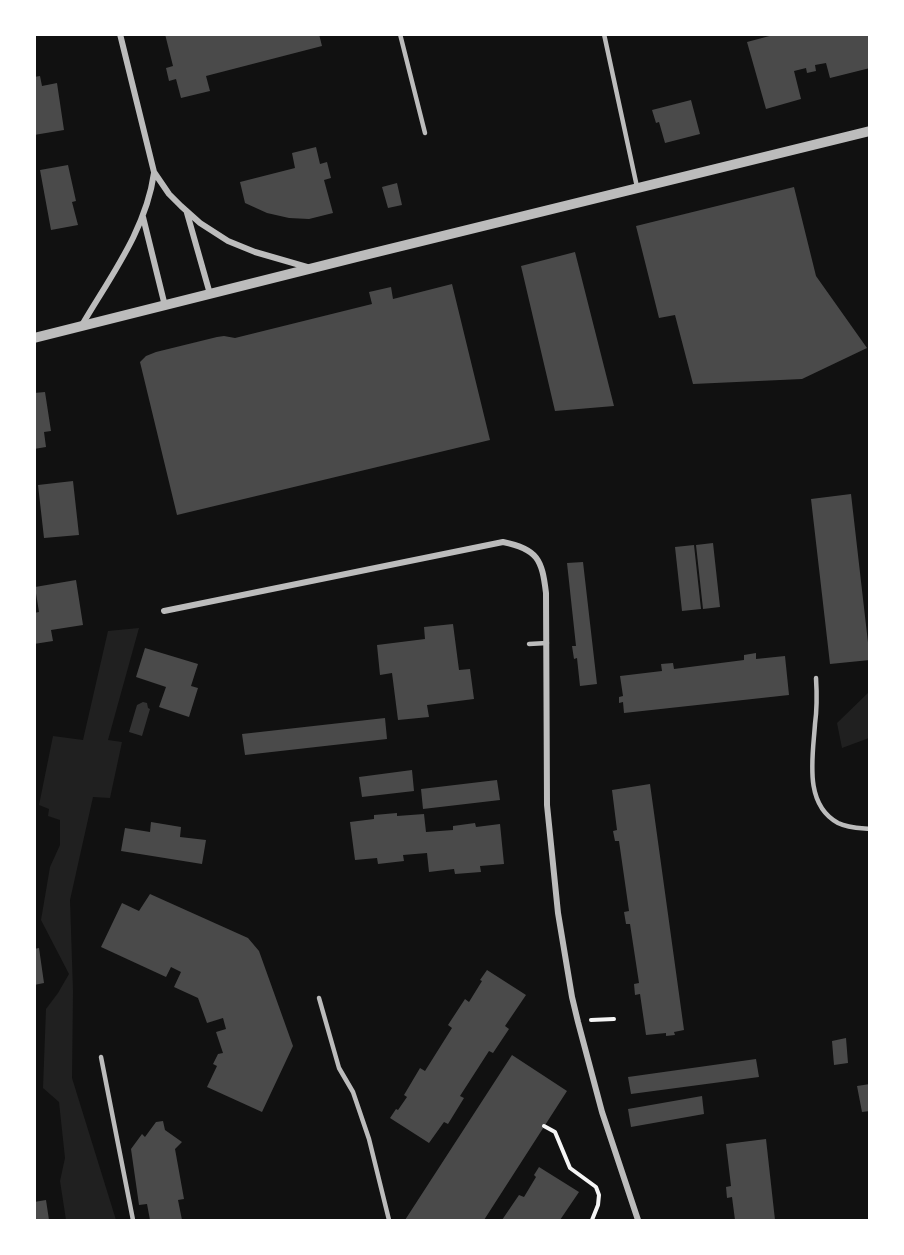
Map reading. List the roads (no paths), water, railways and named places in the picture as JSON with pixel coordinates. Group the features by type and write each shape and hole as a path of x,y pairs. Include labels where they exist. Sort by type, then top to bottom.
{"street":[{"path":"120,34 154,172 175,200 210,230 236,245 311,268"},
{"path":"34,338 870,131"},
{"path":"81,327 132,240 143,216 154,172"},
{"path":"187,212 210,294"},
{"path":"143,216 165,306"},
{"path":"164,611 503,542 521,546 535,555 544,572 546,593 547,805 558,913 578,1022 602,1112 638,1221"}],"lane":[{"path":"400,34 424,134"},
{"path":"604,34 637,189"},
{"path":"529,644 547,643"},
{"path":"816,678 817,703 812,777 815,792 820,804 835,821 846,826 870,829"},
{"path":"319,998 339,1068 353,1092 369,1139 389,1221"},
{"path":"100,1057 133,1221"}]}
